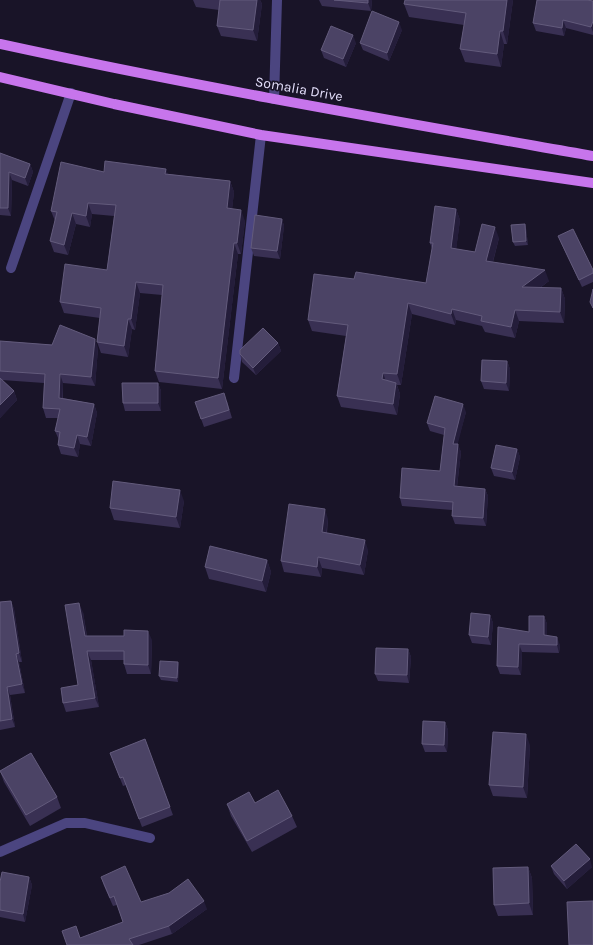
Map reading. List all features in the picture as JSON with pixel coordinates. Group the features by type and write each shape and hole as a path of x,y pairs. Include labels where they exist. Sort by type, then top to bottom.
{"main road":[{"name":"Somalia Drive","path":"0,44 110,68 274,99 593,156"},
{"path":"0,77 114,104 261,134 593,183"}],"street":[{"path":"274,99 277,0"},
{"path":"11,268 71,93"},
{"path":"234,378 261,134"},
{"path":"0,852 66,823 85,823 150,838"}],"building":[{"path":"220,0 257,0 253,30 217,26"},
{"path":"334,0 368,0 368,3"},
{"path":"405,0 507,0 503,31 500,31 497,54 460,49 466,13 404,4"},
{"path":"537,0 593,1 593,21 591,27 563,20 562,28 533,23"},
{"path":"372,11 399,22 387,53 360,43"},
{"path":"331,26 353,35 343,59 321,50"},
{"path":"0,153 30,164 25,178 9,172 8,208 0,208"},
{"path":"105,161 166,169 165,174 230,181 227,208 241,210 237,243 234,243 218,378 155,371 163,285 136,282 131,319 128,319 124,346 97,342 101,308 60,302 65,264 107,270 116,205 88,203 86,216 72,213 64,245 50,241 57,212 51,211 61,162 104,172"},
{"path":"435,206 456,209 451,248 475,252 482,224 495,227 486,261 545,270 522,287 561,288 560,312 515,310 511,327 481,321 482,316 452,309 451,314 408,303 397,374 383,373 382,379 396,383 393,404 337,396 348,325 308,320 314,274 354,279 356,272 426,283 433,243 430,243"},
{"path":"255,215 282,219 277,251 251,248"},
{"path":"525,224 526,241 513,242 511,225"},
{"path":"573,229 593,270 593,273 579,280 558,236"},
{"path":"593,289 593,308 590,302"},
{"path":"60,325 95,339 91,377 60,374 59,398 94,404 87,437 77,435 74,448 58,445 60,432 55,431 60,409 43,408 45,374 0,371 0,341 52,345"},
{"path":"263,328 278,343 253,368 240,354 240,350"},
{"path":"482,360 507,361 506,383 481,381"},
{"path":"0,378 14,391 0,405"},
{"path":"122,383 158,383 158,403 123,403"},
{"path":"224,393 229,410 201,419 195,402"},
{"path":"435,396 463,404 453,444 458,444 454,486 485,489 483,518 452,516 453,502 400,498 402,468 440,471 445,428 427,423"},
{"path":"496,445 517,449 512,472 491,468"},
{"path":"113,481 180,490 176,517 110,508"},
{"path":"289,504 325,509 322,532 365,540 360,565 318,557 317,567 281,561"},
{"path":"210,546 267,560 262,581 205,567"},
{"path":"11,601 19,653 16,654 22,684 7,687 12,719 0,721 0,602"},
{"path":"79,603 85,636 124,636 124,630 148,631 148,665 124,664 124,651 87,651 95,698 63,703 61,688 78,685 65,605"},
{"path":"471,613 490,615 488,637 469,635"},
{"path":"529,616 544,616 544,635 557,637 557,645 519,644 518,667 497,666 498,627 529,632"},
{"path":"376,648 408,649 407,675 375,674"},
{"path":"160,661 178,662 177,678 159,676"},
{"path":"423,721 445,722 444,745 422,744"},
{"path":"493,732 526,734 523,787 489,785"},
{"path":"145,739 170,807 139,819 123,777 120,778 110,753"},
{"path":"31,753 57,797 26,815 0,771"},
{"path":"278,790 292,816 247,841 227,804 249,792 255,803"},
{"path":"576,844 590,859 564,881 551,866"},
{"path":"125,866 141,902 169,893 188,879 204,901 169,926 129,939 133,945 67,945 62,931 76,926 80,938 123,922 114,896 110,898 101,877"},
{"path":"528,867 529,903 494,905 493,868"},
{"path":"2,872 29,877 23,914 0,910 0,882"},
{"path":"593,901 593,945 569,945 567,902"}]}
